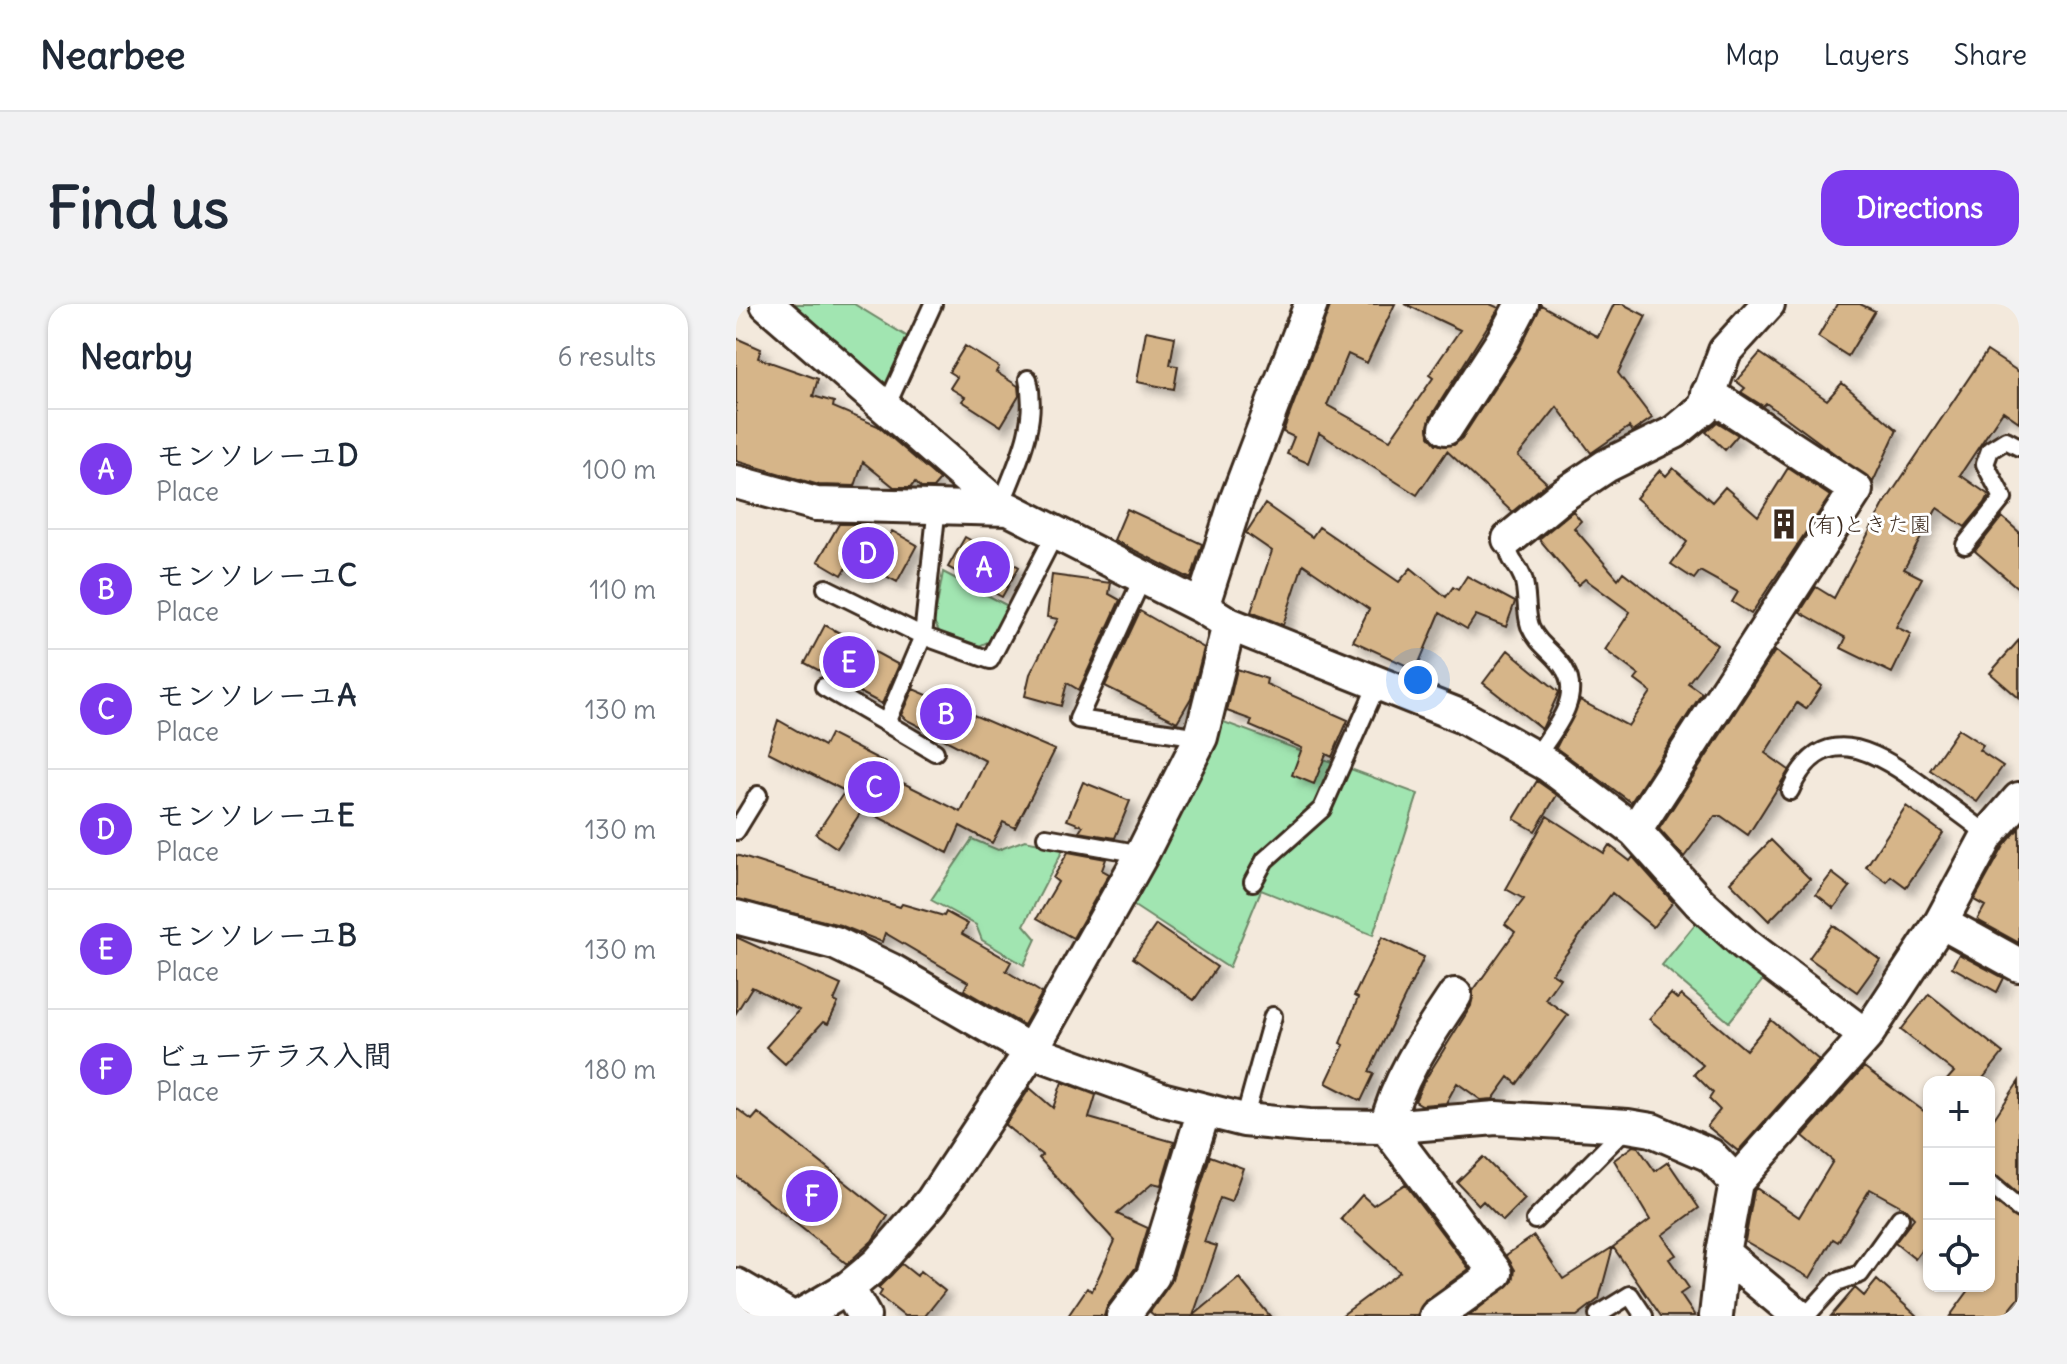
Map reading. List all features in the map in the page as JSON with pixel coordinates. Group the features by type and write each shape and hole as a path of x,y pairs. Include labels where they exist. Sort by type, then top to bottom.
{"street":[{"path":"767,304 1000,507 1056,532 1229,624 1463,717 1535,758 1635,831 1700,903 1745,944 1866,1036"},
{"path":"1202,607 1236,501 1311,304"},
{"path":"1446,428 1503,340 1522,304"},
{"path":"1509,539 1560,497 1606,466 1675,432 1704,408 1725,351 1768,304"},
{"path":"1635,831 1856,490 1708,393"},
{"path":"736,482 816,504 1000,507"},
{"path":"800,1316 848,1288 878,1263 932,1201 1031,1051 1142,854 1201,737 1229,624"},
{"path":"1716,1316 1736,1182 1866,1036 1941,922 1988,835 2019,799"},
{"path":"736,917 835,943 891,970 1031,1051 1165,1100 1244,1120 1309,1126 1386,1127 1496,1118 1628,1126 1652,1130 1710,1155 1736,1182"},
{"path":"1941,922 2019,965"},
{"path":"1386,1127 1392,1104 1415,1057 1455,995"},
{"path":"1123,1316 1153,1276 1204,1110"},
{"path":"1386,1127 1496,1273 1436,1316"},
{"path":"1723,1253 1799,1316"},
{"path":"736,1285 789,1316"},
{"path":"848,1288 864,1316"}],"lane":[{"path":"885,409 933,304"},
{"path":"1000,507 1029,426 1034,401 1028,379"},
{"path":"1965,545 2003,498 1985,464 1990,450 2006,440 2019,447"},
{"path":"886,723 923,636 937,506"},
{"path":"826,588 923,636 990,660 1056,532"},
{"path":"1509,539 1508,557 1522,576 1529,625 1540,645 1565,669 1571,687 1568,705 1535,758"},
{"path":"1143,577 1078,719 1201,737"},
{"path":"1253,882 1265,860 1322,809 1378,683"},
{"path":"824,687 935,752"},
{"path":"1790,791 1799,769 1821,751 1842,747 1866,750 1889,760 1988,835"},
{"path":"736,831 758,795"},
{"path":"1046,837 1142,854"},
{"path":"1244,1120 1273,1016"},
{"path":"1535,1220 1628,1126"},
{"path":"1995,1189 2019,1209"},
{"path":"1806,1316 1837,1282 1860,1274 1900,1218"},
{"path":"1598,1315 1630,1295 1644,1316"}],"green space":[{"path":"781,304 854,304 911,339 884,395"},
{"path":"943,572 1008,606 990,641 977,647 940,633 934,622"},
{"path":"1213,718 1418,794 1373,935 1261,890 1229,968 1125,900"},
{"path":"972,839 998,850 1025,840 1064,848 1024,925 1036,939 1024,965 982,940 976,925 931,900"},
{"path":"1700,918 1767,975 1729,1022 1662,965"}],"building":[{"path":"1331,304 1395,304 1367,363 1348,354 1327,405 1390,440 1433,378 1429,375 1460,330 1405,304 1490,304 1499,308 1430,418 1429,436 1436,444 1454,445 1462,438 1519,350 1541,305 1598,337 1614,304 1623,304 1646,316 1618,373 1652,418 1632,432 1629,427 1591,453 1557,407 1518,456 1547,483 1512,512 1447,451 1417,495 1319,433 1308,463 1287,454 1294,437 1283,432"},
{"path":"1837,304 1860,304 1875,311 1848,356 1818,337"},
{"path":"1146,331 1175,337 1170,365 1178,366 1174,389 1137,382"},
{"path":"736,338 761,349 758,358 818,379 813,396 834,402 833,407 878,426 940,480 933,488 921,488 915,482 911,487 894,487 863,462 855,486 819,485 736,461"},
{"path":"965,346 999,367 996,372 1018,386 1019,396 1001,426 962,401 965,397 950,388 957,377 949,372"},
{"path":"1987,351 2019,372 2019,422 2003,411 1960,475 1989,495 1985,503 1965,527 1937,508 1904,569 1922,578 1896,627 1911,634 1892,673 1841,648 1846,638 1800,612 1816,587 1834,598 1884,504"},
{"path":"1760,353 1827,400 1842,383 1897,430 1873,482 1766,403 1763,406 1741,392 1745,388 1736,381"},
{"path":"1717,422 1738,435 1725,450 1706,432"},
{"path":"1673,468 1712,502 1725,487 1758,516 1788,468 1830,496 1751,614 1732,602 1738,592 1700,571 1694,579 1671,564 1687,542 1636,498 1660,470 1666,476"},
{"path":"1265,504 1312,537 1319,527 1399,582 1411,568 1446,597 1453,587 1458,590 1467,576 1515,602 1506,627 1476,615 1467,629 1440,613 1416,670 1353,641 1369,609 1303,564 1283,625 1251,612 1272,551 1246,533"},
{"path":"1127,509 1202,544 1191,579 1114,540"},
{"path":"1573,511 1581,521 1574,528 1618,579 1623,572 1717,645 1688,683 1702,693 1631,802 1556,748 1580,700 1628,726 1651,692 1635,680 1639,675 1605,650 1630,612 1585,579 1578,585 1539,539"},
{"path":"2002,517 2019,532 2019,589 1975,551"},
{"path":"839,524 861,524 887,539 892,531 917,545 897,582 873,569 869,577 848,565 842,575 818,561"},
{"path":"965,537 1019,567 1002,597 948,567"},
{"path":"1052,575 1111,583 1109,594 1120,600 1079,690 1067,683 1061,706 1025,696 1030,674 1058,619 1047,617"},
{"path":"1140,611 1204,648 1191,698 1177,722 1105,686"},
{"path":"825,625 899,665 882,704 805,663"},
{"path":"2019,640 2019,698 1990,673"},
{"path":"1508,650 1559,692 1542,729 1483,683"},
{"path":"1775,651 1822,686 1806,709 1797,703 1765,753 1789,770 1748,835 1721,816 1715,816 1684,857 1659,829"},
{"path":"1237,669 1267,679 1266,684 1348,720 1332,757 1326,754 1314,784 1292,775 1302,748 1250,726 1252,720 1227,711"},
{"path":"915,684 913,689 1055,750 1015,828 1003,822 992,843 960,826 948,853 863,809 837,848 816,834 845,791 768,752 778,720 824,746 830,734 886,763 881,772 961,812 986,761 901,715"},
{"path":"1958,729 1983,745 1979,750 2003,766 1977,802 1930,770"},
{"path":"1537,781 1557,795 1535,831 1514,819"},
{"path":"1083,782 1130,801 1115,838 1079,832 1083,826 1067,820"},
{"path":"1906,806 1943,833 1906,887 1891,876 1887,882 1866,867"},
{"path":"1547,816 1604,853 1609,845 1630,861 1633,857 1673,902 1653,927 1612,893 1552,973 1560,978 1545,999 1568,1015 1517,1084 1509,1077 1493,1099 1481,1100 1457,1083 1446,1103 1422,1105 1415,1101 1423,1083 1471,1006 1473,991 1515,932 1505,924 1524,899 1506,889"},
{"path":"2019,828 2019,943 1977,920 1985,906 1974,900 2004,846"},
{"path":"1771,840 1810,879 1769,921 1730,882"},
{"path":"1068,852 1106,859 1102,870 1109,874 1073,938 1037,918 1058,882 1053,878"},
{"path":"736,855 900,907 902,904 944,916 946,912 968,924 962,934 1011,962 1006,971 1042,993 1024,1025 964,990 968,982 885,933 882,942 840,925 736,899"},
{"path":"1832,873 1850,887 1834,908 1816,894"},
{"path":"1156,925 1217,967 1194,1000 1133,958"},
{"path":"1833,925 1880,960 1857,992 1809,958"},
{"path":"736,937 841,985 834,1001 838,1003 828,1024 823,1022 785,1064 766,1047 799,1010 752,987 736,1013"},
{"path":"1382,937 1424,957 1369,1072 1374,1074 1361,1101 1326,1083 1344,1045 1340,1043 1358,998 1354,996"},
{"path":"1959,954 2004,978 1997,992 1952,967"},
{"path":"1671,994 1677,999 1681,995 1746,1050 1771,1020 1819,1060 1738,1151 1707,1126 1720,1110 1709,1099 1713,1093 1694,1074 1703,1065 1649,1019"},
{"path":"1929,994 2003,1053 1985,1076 1950,1076 1954,1072 1901,1030"},
{"path":"1864,1067 1923,1111 1923,1248 1915,1259 1895,1243 1914,1218 1906,1209 1870,1189 1838,1242 1833,1239 1810,1278 1745,1241 1756,1188 1799,1217 1833,1161 1803,1136"},
{"path":"2019,1081 2019,1195 1995,1177 1995,1117"},
{"path":"1062,1082 1096,1095 1089,1118 1174,1142 1161,1185 1153,1183 1117,1214 1148,1228 1136,1267 1108,1305 1104,1316 1068,1316 1087,1288 1092,1291 1115,1241 1039,1158 1042,1155 1005,1125 1030,1088 1053,1108"},
{"path":"736,1108 752,1120 758,1113 888,1216 872,1241 847,1264 736,1176"},
{"path":"1633,1146 1638,1147 1655,1171 1668,1162 1699,1208 1662,1235 1676,1255 1669,1259 1689,1288 1680,1294 1695,1316 1661,1316 1613,1247 1650,1220 1614,1160"},
{"path":"1210,1156 1243,1168 1231,1202 1220,1198 1204,1242 1217,1246 1193,1316 1155,1316 1150,1312 1171,1282"},
{"path":"1483,1157 1525,1199 1503,1221 1483,1201 1479,1205 1457,1182"},
{"path":"1405,1184 1469,1269 1425,1301 1417,1316 1341,1316 1400,1272 1341,1219 1362,1195 1373,1205"},
{"path":"1995,1202 2019,1220 2019,1298 2005,1316 1950,1316 1968,1292 1995,1292"},
{"path":"1534,1236 1563,1279 1613,1247 1599,1299 1577,1316 1469,1316 1513,1281 1515,1270 1506,1255"},
{"path":"902,1264 917,1276 920,1271 945,1291 925,1316 904,1316 879,1296 882,1291 878,1288"},
{"path":"1239,1278 1270,1316 1193,1316"},
{"path":"1877,1280 1917,1316 1831,1316 1855,1288 1864,1296"}],"place":[{"name":"(有)ときた園","path":"1784,524"},
{"name":"モンソレーユE","path":"868,553"},
{"name":"モンソレーユD","path":"984,567"},
{"name":"モンソレーユB","path":"849,662"},
{"name":"モンソレーユC","path":"946,714"},
{"name":"モンソレーユA","path":"874,787"},
{"name":"ビューテラス入間","path":"812,1196"}]}
